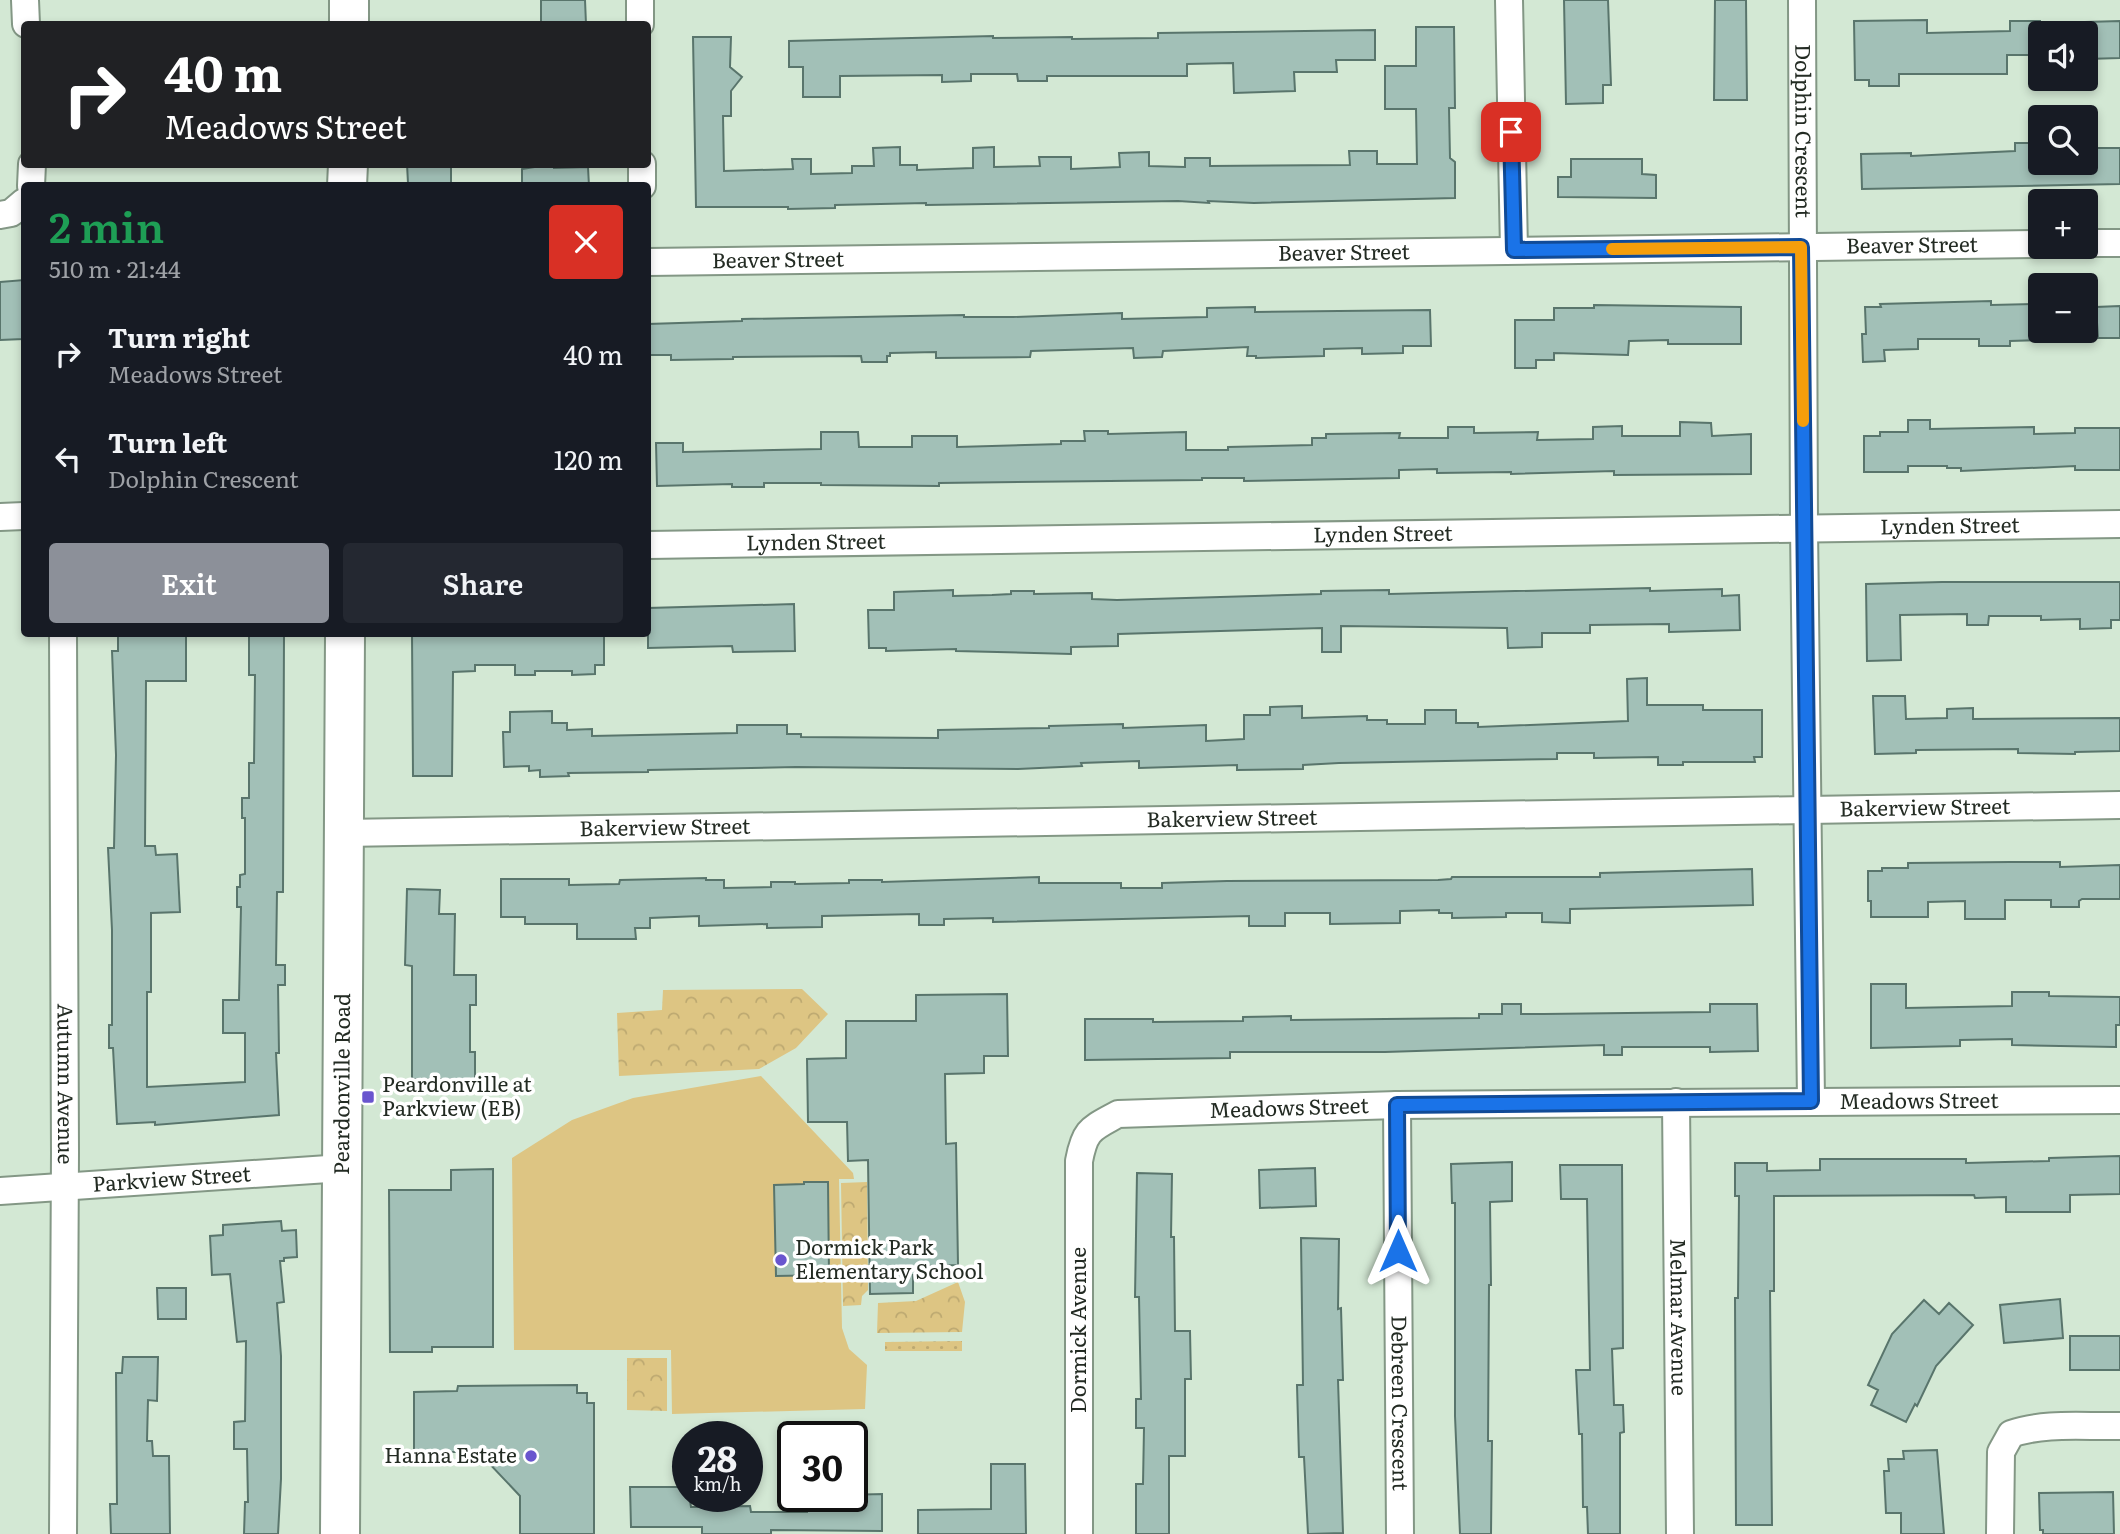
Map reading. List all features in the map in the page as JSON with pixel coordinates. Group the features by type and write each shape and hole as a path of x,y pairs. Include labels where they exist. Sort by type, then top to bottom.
{"main road":[{"path":"349,0 349,21"},
{"name":"Peardonville Road","path":"340,1534 345,637"}],"street":[{"path":"24,0 26,21"},
{"path":"640,0 640,21"},
{"path":"1509,0 1514,250"},
{"name":"Dolphin Crescent","path":"1802,0 1801,247 1811,1101"},
{"path":"0,215 11,213 21,205"},
{"path":"2098,243 2120,243"},
{"name":"Beaver Street","path":"651,262 2028,244"},
{"path":"0,517 21,516"},
{"name":"Lynden Street","path":"651,545 2120,524"},
{"name":"Autumn Avenue","path":"63,637 63,1534"},
{"name":"Bakerview Street","path":"343,833 2120,805"},
{"name":"Meadows Street","path":"1091,1129 1118,1114 1397,1105 2120,1100"},
{"name":"Melmar Avenue","path":"1676,1101 1680,1534"},
{"name":"Debreen Crescent","path":"1397,1105 1400,1534"},
{"name":"Dormick Avenue","path":"1079,1534 1079,1161 1082,1145 1091,1129"},
{"name":"Parkview Street","path":"0,1191 343,1168"},
{"path":"2000,1534 2001,1452 2003,1444 2011,1434 2044,1427 2120,1426"}],"green space":[{"path":"802,989 828,1014 796,1048 759,1069 619,1076 617,1013 662,1010 663,990"},
{"path":"761,1076 853,1173 854,1179 839,1179 842,1328 849,1349 867,1365 865,1409 672,1414 671,1350 514,1350 512,1158 572,1120 633,1098"},
{"path":"867,1182 868,1290 862,1296 861,1305 843,1306 841,1183"},
{"path":"958,1282 965,1302 962,1332 877,1333 878,1303 916,1301"},
{"path":"962,1341 962,1351 885,1351 885,1342"},
{"path":"627,1358 667,1358 667,1411 627,1410"}],"building":[{"path":"541,0 585,0 586,21 541,21"},
{"path":"1564,0 1608,0 1611,85 1603,85 1603,103 1566,104"},
{"path":"1715,0 1746,0 1747,100 1714,100"},
{"path":"1927,20 1927,33 2010,31 2010,21 2028,21 2028,55 2007,55 2007,74 1899,74 1899,86 1869,86 1869,80 1855,80 1854,21"},
{"path":"2120,21 2120,58 2098,59 2098,22"},
{"path":"1416,27 1454,27 1455,108 1449,108 1450,158 1455,162 1455,198 1254,203 926,203 788,209 696,207 693,37 731,37 730,67 742,77 731,91 731,116 723,116 724,171 793,169 792,159 811,159 811,174 852,173 852,166 874,166 873,148 900,147 900,165 917,165 917,170 973,168 973,148 994,147 994,167 1040,166 1039,157 1071,157 1071,169 1120,167 1119,153 1149,152 1149,166 1185,167 1185,158 1210,158 1210,166 1350,165 1349,151 1377,151 1377,164 1417,164 1416,109 1385,109 1385,66 1416,66"},
{"path":"1375,30 1375,60 1336,60 1337,72 1294,72 1295,91 1234,93 1233,63 1187,64 1187,76 1047,76 1047,81 1018,81 1017,74 971,74 971,81 942,82 942,75 840,76 840,97 803,97 803,67 789,67 789,41 993,36 1158,38 1158,33"},
{"path":"2015,143 2028,143 2028,175 2098,175 2098,148 2120,148 2120,184 1862,189 1861,154 1911,153 1911,156 2015,151"},
{"path":"1571,159 1642,159 1642,174 1656,175 1656,198 1558,197 1558,177 1571,177"},
{"path":"407,168 451,168 451,182 408,182"},
{"path":"588,168 589,182 522,182 522,169"},
{"path":"21,280 21,339 0,340 0,282"},
{"path":"1991,301 1991,305 2028,304 2028,340 2010,341 2010,346 1979,346 1979,339 1918,339 1918,349 1884,350 1885,361 1863,362 1865,307 1881,307 1880,304"},
{"path":"1594,305 1741,307 1741,344 1629,341 1628,355 1554,353 1554,360 1536,360 1536,368 1515,368 1515,320 1554,320 1554,308 1594,308"},
{"path":"2120,306 2120,338 2098,338 2098,307"},
{"path":"1255,307 1255,312 1430,310 1431,346 1403,346 1403,353 1362,354 1362,348 1324,349 1324,356 1256,358 1247,356 1248,347 1163,351 1162,357 1134,358 1133,348 1031,351 1030,357 936,358 936,352 890,353 887,362 862,362 861,356 671,360 671,355 651,355 651,324 742,319 964,315 1013,317 1122,313 1122,319 1207,317 1207,308"},
{"path":"1908,420 1930,420 1930,429 2034,427 2034,434 2075,433 2075,428 2120,428 2120,470 2075,470 2075,466 1961,471 1961,468 1947,466 1908,466 1908,472 1864,472 1864,436 1880,436 1880,432 1908,432"},
{"path":"1680,422 1711,423 1712,436 1751,434 1751,474 1614,475 1614,471 1437,473 1437,469 1399,470 1399,478 1244,481 1244,478 1202,478 939,483 939,486 764,483 764,487 732,487 732,484 657,486 656,443 683,443 683,452 821,449 821,432 858,432 859,447 912,447 912,436 957,436 957,447 1085,441 1084,431 1108,431 1108,434 1186,432 1186,450 1228,450 1228,447 1312,445 1312,438 1326,438 1326,434 1400,433 1399,438 1448,438 1448,427 1474,427 1474,433 1538,432 1537,440 1593,439 1593,427 1622,426 1622,436 1680,436"},
{"path":"2120,582 2120,620 2111,620 2111,628 2080,629 2080,619 2041,620 2041,616 1989,616 1988,625 1967,625 1967,614 1900,615 1901,660 1867,661 1866,584"},
{"path":"1650,588 1650,591 1722,589 1722,596 1739,595 1740,630 1669,632 1669,624 1590,625 1590,633 1542,633 1542,647 1508,648 1507,628 1341,626 1341,652 1322,652 1322,628 1118,634 1118,646 1071,647 1071,654 956,649 886,651 886,648 869,648 868,610 894,610 894,592 953,590 953,596 1011,594 1011,591 1034,591 1034,594 1092,593 1092,599 1117,600 1321,594 1321,591 1389,590 1389,594"},
{"path":"794,604 795,651 733,652 732,646 648,648 648,637 651,637 651,608"},
{"path":"118,637 186,637 186,681 146,681 145,846 155,846 156,855 177,854 180,912 151,913 151,992 147,992 147,1087 245,1082 245,1033 223,1033 223,1000 239,1000 241,907 237,907 237,887 240,887 240,875 245,874 245,818 242,818 242,798 249,798 249,763 254,763 255,675 249,675 249,637 284,637 283,892 277,892 276,965 285,965 285,985 278,985 279,1053 276,1053 279,1115 155,1125 155,1122 117,1124 113,1048 109,1048 109,1025 112,1025 112,930 108,848 114,848 116,755 112,651 118,651"},
{"path":"412,637 604,637 604,665 595,665 595,674 572,675 572,671 535,671 535,675 515,675 515,665 475,665 475,671 453,672 452,776 413,776"},
{"path":"1647,678 1647,705 1703,705 1703,710 1762,710 1762,757 1754,757 1755,762 1683,762 1683,765 1658,765 1658,757 1594,758 1594,753 1557,753 1557,759 1339,763 1303,765 1303,769 1237,770 1237,765 1139,768 1139,761 1018,769 796,767 568,773 569,776 540,777 540,770 529,771 529,766 504,767 503,732 510,732 510,712 552,711 552,723 567,723 567,730 592,729 592,736 737,733 737,725 787,725 787,734 801,734 801,737 938,738 938,730 1123,724 1123,728 1206,725 1206,741 1244,739 1244,715 1270,715 1270,707 1302,706 1302,718 1367,716 1367,720 1387,720 1387,724 1425,724 1425,710 1456,710 1456,723 1478,723 1478,727 1628,721 1627,679"},
{"path":"1873,696 1905,696 1906,719 1947,718 1947,709 1973,708 1973,719 2120,718 2120,751 2075,754 2018,753 2018,749 1916,750 1916,753 1875,754"},
{"path":"2060,862 2060,867 2120,865 2120,899 2082,899 2079,901 2079,907 2051,907 2051,900 2005,900 2005,919 1965,919 1965,901 1928,902 1928,917 1871,917 1868,871 1908,868 1908,863"},
{"path":"1752,869 1753,905 1570,909 1570,923 1542,922 1542,913 1452,918 1452,913 1439,913 1439,910 1400,911 1400,923 1330,924 1330,913 1285,913 1285,926 1249,926 1249,916 993,922 993,918 944,919 944,925 919,925 919,914 822,916 822,927 767,928 767,924 699,926 699,916 650,918 650,928 635,928 636,939 577,939 577,924 525,924 525,917 501,917 501,879 569,879 569,885 619,884 620,880 706,878 724,880 724,888 771,887 771,882 849,883 849,880 882,882 1039,877 1039,883 1121,883 1121,888 1162,888 1162,883 1600,877 1600,873"},
{"path":"407,889 440,890 439,914 455,914 454,975 476,975 476,1005 470,1005 470,1052 475,1052 475,1079 412,1079 412,966 405,965"},
{"path":"1871,984 1906,984 1906,1008 2012,1006 2012,992 2049,992 2049,996 2120,997 2120,1025 2116,1025 2116,1047 2012,1045 2012,1039 1960,1040 1960,1046 1871,1048"},
{"path":"1007,994 1008,1056 984,1056 984,1073 945,1074 946,1144 956,1143 958,1265 926,1266 927,1275 913,1275 913,1293 870,1294 868,1160 848,1161 847,1122 808,1122 807,1059 846,1058 846,1021 916,1021 916,995"},
{"path":"1502,1004 1521,1004 1521,1014 1544,1014 1710,1012 1710,1004 1757,1004 1758,1051 1710,1052 1710,1047 1622,1047 1622,1055 1604,1055 1604,1045 1385,1052 1230,1052 1230,1058 1085,1060 1085,1019 1153,1019 1153,1022 1243,1021 1243,1017 1291,1016 1291,1020 1479,1018 1479,1014 1502,1014"},
{"path":"2120,1156 2120,1194 2070,1195 2070,1212 2006,1212 2006,1197 1975,1198 1974,1195 1774,1196 1774,1291 1770,1291 1772,1525 1736,1525 1735,1298 1738,1298 1739,1196 1735,1196 1735,1163 1767,1163 1767,1171 1820,1170 1820,1159 1966,1159 1966,1163"},
{"path":"1512,1162 1512,1201 1490,1202 1488,1441 1492,1441 1491,1534 1460,1534 1455,1416 1455,1203 1452,1203 1451,1164"},
{"path":"1560,1165 1622,1165 1623,1348 1612,1349 1614,1405 1623,1405 1624,1432 1620,1433 1620,1534 1588,1534 1587,1507 1583,1507 1582,1434 1579,1434 1576,1370 1590,1370 1587,1199 1561,1199"},
{"path":"1315,1168 1316,1206 1260,1208 1259,1170"},
{"path":"493,1169 493,1347 432,1347 432,1352 390,1352 389,1190 451,1190 451,1170"},
{"path":"1137,1173 1172,1174 1171,1237 1174,1237 1175,1331 1190,1331 1191,1379 1185,1379 1185,1456 1169,1456 1169,1534 1136,1534 1136,1484 1143,1484 1144,1428 1136,1428 1136,1399 1141,1399 1139,1297 1135,1297"},
{"path":"828,1182 829,1275 776,1276 774,1185"},
{"path":"281,1221 282,1231 296,1230 297,1257 280,1261 284,1302 277,1303 281,1356 278,1534 244,1534 245,1502 248,1502 247,1449 234,1449 234,1422 245,1421 246,1341 237,1342 230,1274 212,1275 210,1236 223,1235 223,1225"},
{"path":"1301,1238 1339,1239 1338,1309 1341,1308 1343,1380 1338,1380 1343,1533 1308,1534 1304,1457 1299,1457 1297,1385 1303,1385"},
{"path":"157,1288 186,1288 186,1319 158,1319"},
{"path":"2060,1299 2063,1338 2004,1343 2000,1305"},
{"path":"1924,1300 1939,1314 1949,1303 1973,1325 1936,1366 1917,1406 1915,1404 1906,1422 1871,1405 1878,1390 1868,1385 1892,1334"},
{"path":"2070,1336 2120,1336 2120,1370 2070,1370"},
{"path":"123,1357 158,1357 157,1401 148,1400 147,1441 152,1441 153,1456 169,1456 170,1534 111,1534 110,1504 117,1504 116,1373 122,1373"},
{"name":"Hanna Estate","path":"577,1385 577,1393 587,1393 587,1403 594,1403 594,1534 520,1534 520,1496 486,1460 468,1460 467,1452 414,1452 414,1392 457,1391 458,1386"},
{"path":"1937,1450 1944,1534 1901,1534 1901,1513 1886,1513 1884,1471 1889,1471 1888,1459 1904,1459 1903,1451"},
{"path":"991,1464 1025,1464 1026,1534 918,1534 918,1510 991,1509"},
{"path":"630,1487 672,1487 672,1512 868,1512 868,1494 882,1494 882,1531 771,1530 771,1534 702,1534 702,1527 631,1527"},
{"path":"2113,1492 2114,1534 2043,1534 2043,1530 2040,1530 2039,1493"}],"slow traffic":[{"path":"1612,249 1801,247 1803,421"}],"place":[{"name":"Peardonville at Parkview (EB)","path":"368,1097"},
{"name":"Dormick Park Elementary School","path":"781,1260"},
{"name":"Hanna Estate","path":"531,1456"}],"route":[{"path":"1398,1251 1397,1105 1811,1101 1801,247 1514,250 1511,132"}]}
